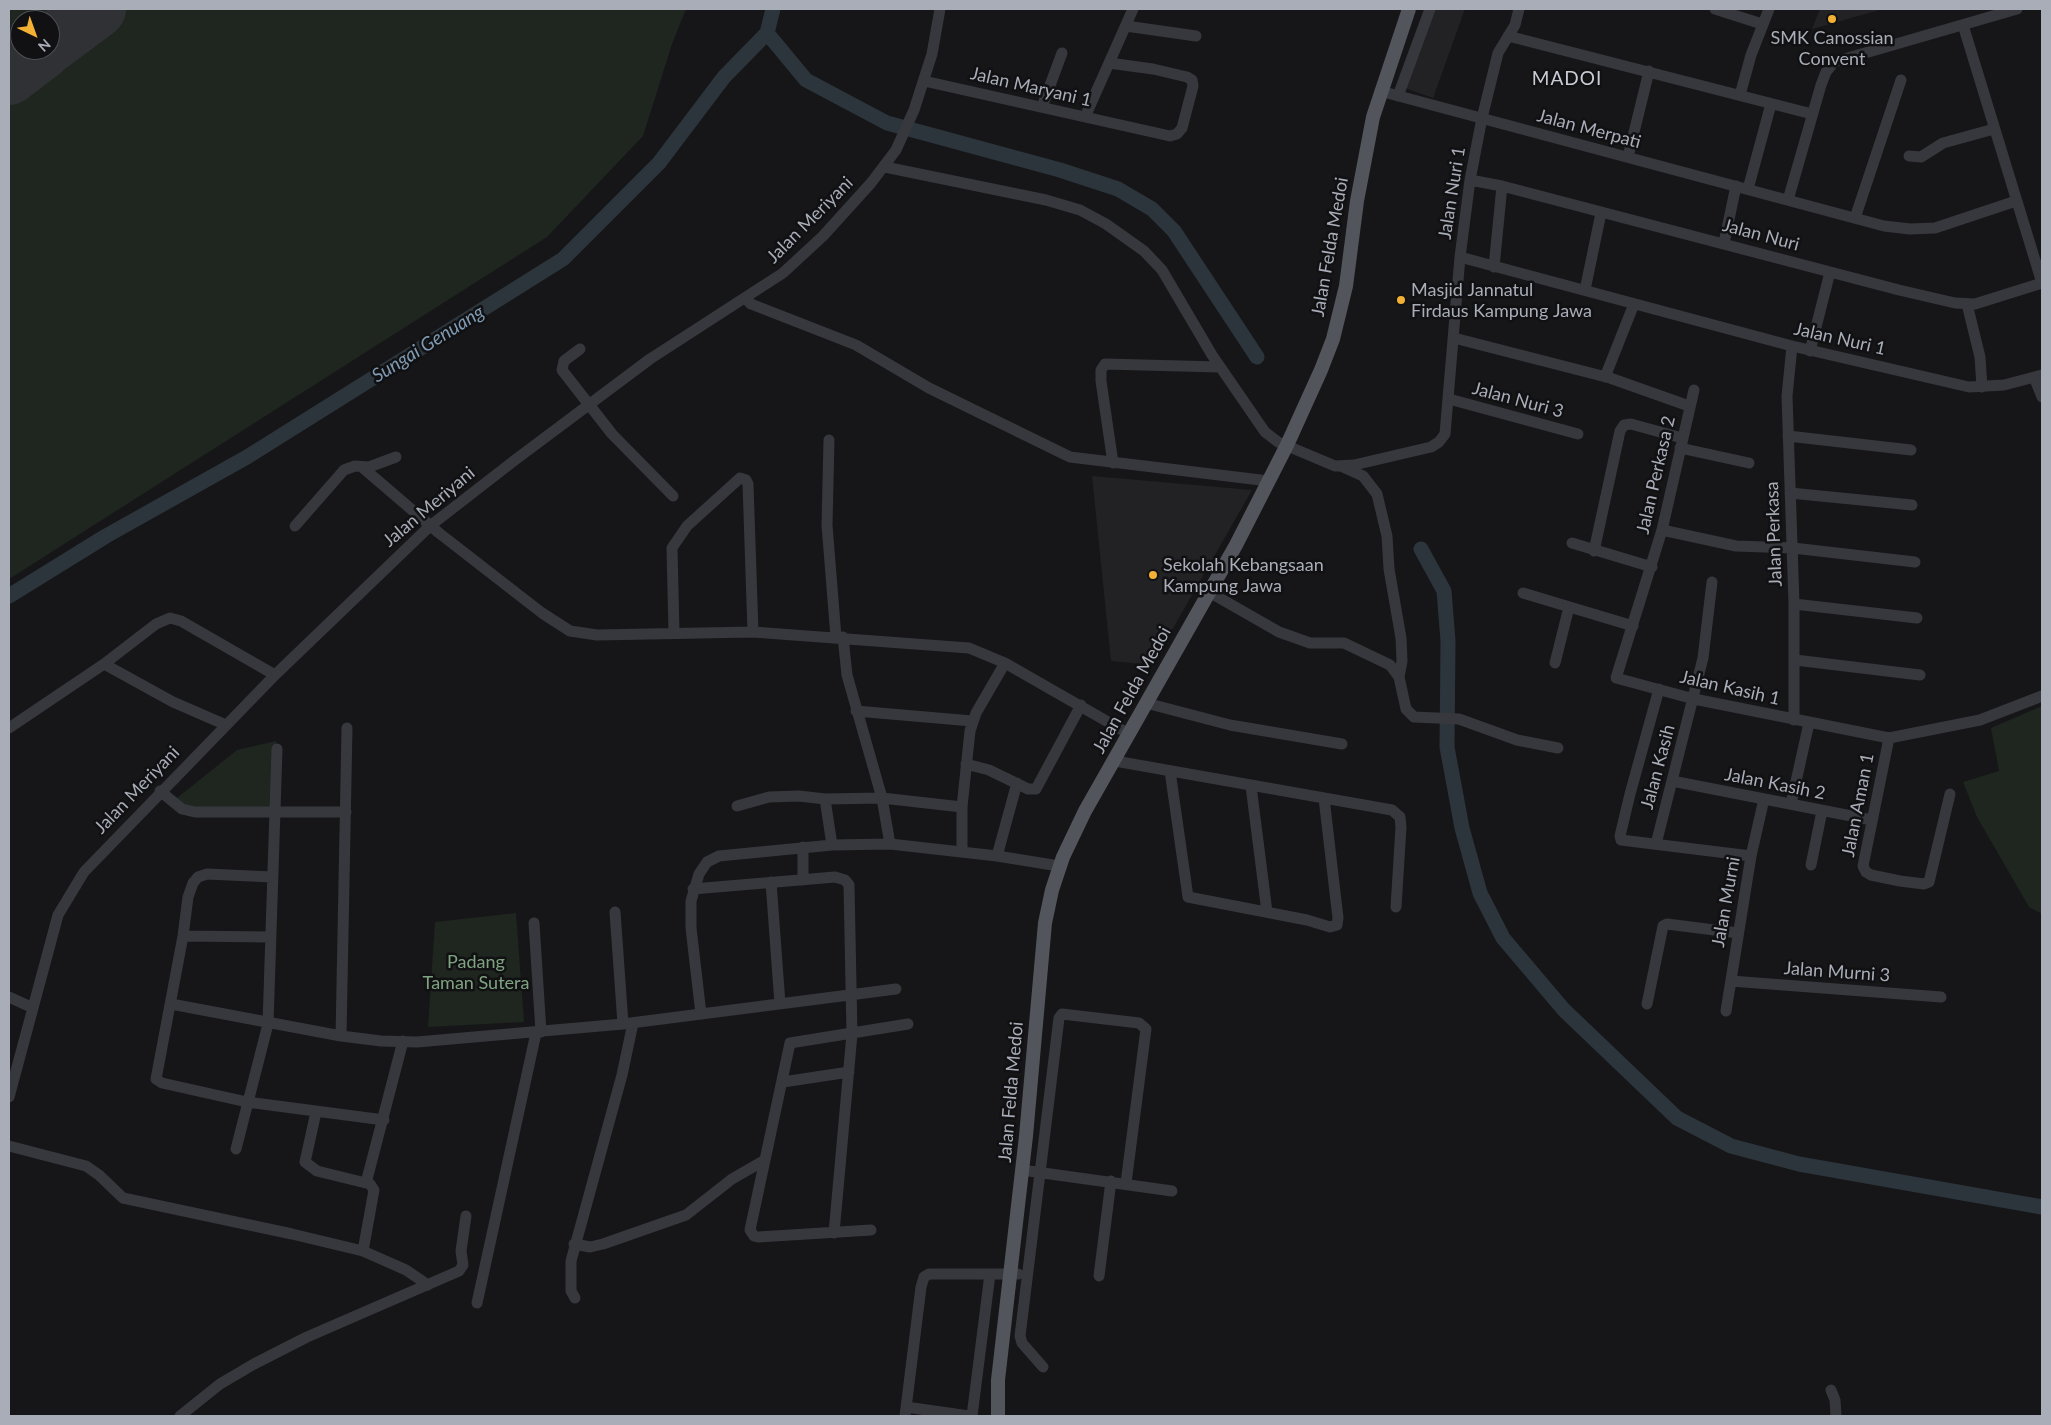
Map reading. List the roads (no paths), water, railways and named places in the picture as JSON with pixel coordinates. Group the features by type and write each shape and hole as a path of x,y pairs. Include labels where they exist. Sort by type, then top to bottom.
{"main road":[{"name":"Jalan Felda Medoi","path":"998,1416 997,1395 1022,1170 1045,923 1059,866 1093,797 1115,761 1270,481 1321,370 1341,309 1366,148 1380,91 1409,9"}],"street":[{"name":"Jalan Meriyani","path":"9,1097 58,915 75,884 94,860 275,675 430,526 671,345 797,262 885,167 896,150 914,110 924,81 936,39 940,9"},
{"path":"1085,117 1133,9"},
{"path":"1398,96 1430,9"},
{"name":"Jalan Nuri 1","path":"1519,9 1514,25 1498,53 1482,118 1470,180 1460,257 1810,351 1969,387 1982,388 2004,385 2038,376"},
{"path":"1715,9 1762,24"},
{"path":"1740,95 1762,24 1769,9"},
{"path":"1788,200 1826,72 1834,62 2017,9"},
{"path":"1963,24 2042,283"},
{"path":"1126,26 1196,36"},
{"path":"1508,36 1812,114"},
{"path":"1042,107 1062,53"},
{"name":"Jalan Maryani 1","path":"924,81 1170,136 1177,134 1182,128 1193,86 1192,80 1187,77 1153,69 1109,63"},
{"path":"1628,157 1649,71"},
{"path":"1855,218 1901,80"},
{"name":"Jalan Merpati","path":"1380,91 1896,228 1935,228 2016,201"},
{"path":"1748,189 1771,104"},
{"path":"1909,156 1924,156 1944,143 1994,129"},
{"path":"885,167 1046,200 1080,210 1106,224 1144,251 1162,270 1219,367 1265,432 1273,440 1323,463 1343,467 1363,476 1377,494 1387,536 1390,569 1401,638 1402,661 1400,677 1406,709 1419,719 1459,719 1517,740 1558,748"},
{"name":"Jalan Nuri","path":"1470,180 1502,186 1899,290 1967,304 2042,283"},
{"path":"1494,267 1502,186"},
{"path":"1724,243 1736,186"},
{"path":"1585,290 1601,213"},
{"path":"1343,467 1431,447 1439,442 1446,428 1460,257"},
{"path":"1810,351 1830,272"},
{"path":"745,298 751,304 856,345 930,388 1064,455 1082,460 1217,473 1270,481"},
{"path":"1608,378 1634,304"},
{"path":"1967,304 1979,351 1982,388"},
{"path":"1454,338 1608,378 1689,406"},
{"name":"Jalan Perkasa","path":"1792,346 1787,396 1793,548 1794,720"},
{"path":"580,349 564,361 561,367 588,406 612,434 672,496"},
{"path":"1113,463 1101,381 1101,370 1105,364 1219,367"},
{"path":"2038,376 2042,397"},
{"name":"Jalan Perkasa 2","path":"1616,678 1652,567 1694,390"},
{"name":"Jalan Nuri 3","path":"1449,399 1578,434"},
{"path":"1594,550 1620,431 1624,425 1631,424 1681,443 1749,463"},
{"path":"1788,436 1911,450"},
{"path":"829,440 826,525 839,637 846,675 882,798 890,844"},
{"path":"295,526 344,470 349,467 381,464 396,457"},
{"path":"362,467 430,526 542,613 570,631 597,635 674,632 753,632 969,648 1005,662 1129,734"},
{"path":"674,632 672,548 687,526 740,478 746,480 748,484 753,632"},
{"path":"1790,493 1912,505"},
{"path":"1662,530 1736,546 1793,548 1915,562"},
{"path":"1572,543 1652,567"},
{"name":"Jalan Kasih","path":"1656,844 1703,658 1712,582"},
{"path":"1209,592 1279,632 1299,640 1310,643 1344,643 1377,657 1390,665 1400,677"},
{"path":"1523,593 1633,626"},
{"path":"1794,604 1917,618"},
{"path":"1554,663 1569,607"},
{"path":"9,728 104,664 156,624 174,618 275,675"},
{"path":"1795,660 1920,675"},
{"path":"962,852 962,806 972,721 1005,662"},
{"path":"104,664 173,702 226,725"},
{"name":"Jalan Kasih 1","path":"1616,678 1694,699 1889,738"},
{"path":"1659,689 1620,836 1621,840 1751,856"},
{"path":"1889,738 1980,720 2042,696"},
{"path":"1146,703 1230,725 1342,744"},
{"path":"966,764 988,770 1032,790 1039,786 1081,705"},
{"path":"856,711 972,721"},
{"path":"1791,804 1809,723"},
{"path":"341,1036 347,728"},
{"name":"Jalan Aman 1","path":"1889,738 1863,866 1866,872 1871,875 1924,884 1932,878 1950,794"},
{"path":"236,1149 268,1024 277,749"},
{"path":"1115,761 1387,808 1398,814 1401,827 1396,906"},
{"path":"1170,772 1188,897 1307,920 1330,927 1338,922 1324,798"},
{"name":"Jalan Kasih 2","path":"1672,781 1872,820"},
{"path":"997,856 1017,783"},
{"path":"1251,786 1267,912"},
{"path":"160,791 177,806 188,811 346,812"},
{"path":"737,806 769,797 799,796 826,799 882,798 962,806"},
{"path":"826,799 832,844"},
{"name":"Jalan Murni","path":"1726,1011 1751,856 1764,799"},
{"path":"1811,866 1822,811"},
{"path":"701,1014 691,928 693,889 704,867 718,856 832,844 890,844 997,856 1059,866"},
{"path":"803,847 803,880"},
{"path":"272,877 212,874 198,877 190,892 184,936 156,1074 157,1081 248,1102 384,1120"},
{"path":"693,889 839,877 849,885 853,994 852,1034 834,1233"},
{"path":"772,882 780,1004"},
{"path":"575,1298 571,1291 569,1276 574,1244 608,1129 630,1041 615,912"},
{"path":"477,1303 539,1032 534,923"},
{"path":"1647,1004 1663,926 1667,924 1738,933"},
{"path":"184,936 270,937"},
{"name":"Jalan Murni 3","path":"1730,981 1941,997"},
{"path":"171,1004 268,1024 341,1036 403,1041 539,1032 628,1023 896,989"},
{"path":"9,997 33,1008"},
{"path":"1043,1367 1022,1343 1020,1336 1060,1014 1065,1013 1139,1023 1146,1028 1126,1183"},
{"path":"871,1230 754,1236 750,1225 783,1082 789,1046 792,1042 908,1024"},
{"path":"366,1183 384,1120 403,1041"},
{"path":"783,1082 849,1072"},
{"path":"316,1112 305,1162 317,1171 373,1186 374,1198 362,1251"},
{"path":"9,1146 86,1166 99,1175 119,1197 128,1200 292,1234 362,1251 406,1270 428,1285"},
{"path":"574,1244 590,1247 603,1244 686,1215 732,1179 765,1160"},
{"path":"1022,1170 1126,1183 1172,1191"},
{"path":"1099,1276 1111,1181"},
{"path":"180,1416 220,1384 254,1364 307,1337 428,1285 462,1268 466,1216"},
{"path":"990,1274 971,1416 906,1412 921,1287 924,1277 931,1274 1010,1273 1027,1274"},
{"path":"1831,1390 1835,1400 1836,1416"}],"waterway":[{"name":"Sungai Genuang","path":"9,596 106,536 247,457 563,259 659,163 724,77 767,33 773,9"},
{"path":"767,33 806,80 887,123 1060,170 1118,189 1152,209 1174,231 1257,357"},
{"path":"1421,549 1444,591 1448,641 1447,747 1462,828 1480,893 1503,938 1564,1010 1677,1118 1731,1146 1799,1164 2042,1207"}],"place":[{"name":"SMK Canossian Convent","path":"1832,19"},
{"name":"Masjid Jannatul Firdaus Kampung Jawa","path":"1401,300"},
{"name":"Sekolah Kebangsaan Kampung Jawa","path":"1153,575"}],"district":[{"name":"MADOI","path":"1567,79"}],"park label":[{"name":"Padang Taman Sutera","path":"476,972"}]}
